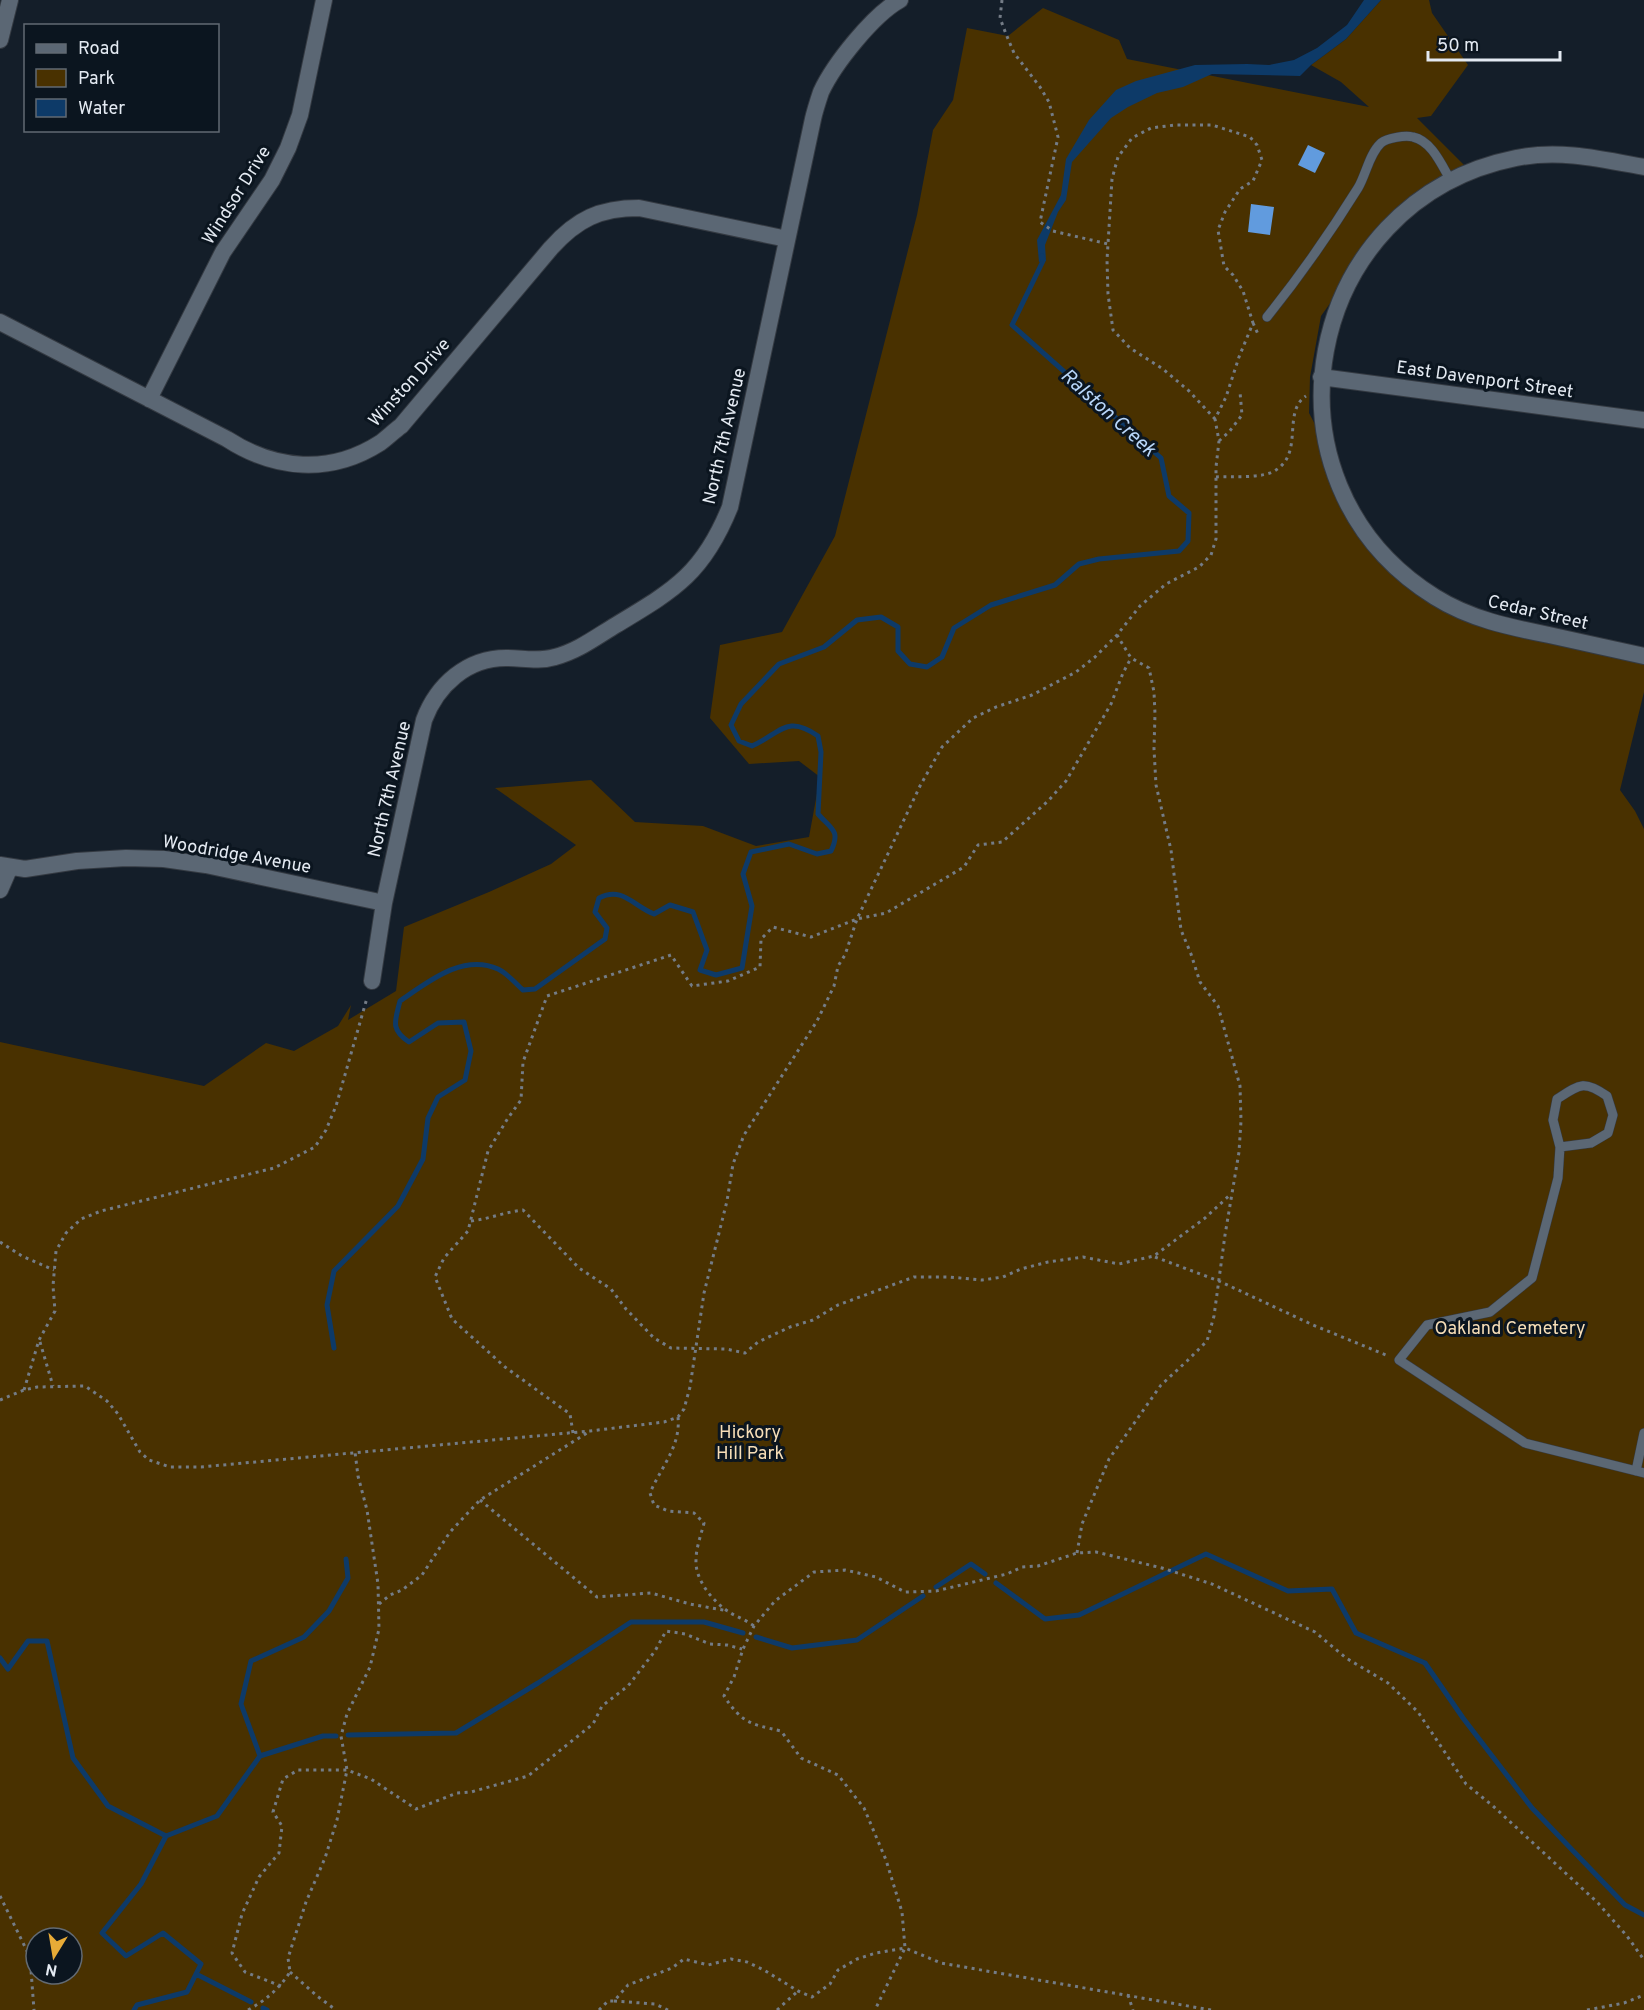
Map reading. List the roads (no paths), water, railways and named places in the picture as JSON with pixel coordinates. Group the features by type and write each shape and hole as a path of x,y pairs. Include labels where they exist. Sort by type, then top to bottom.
{"street":[{"path":"0,40 10,0"},
{"name":"Windsor Drive","path":"150,399 223,252 272,180 288,148 300,115 324,0"},
{"name":"North 7th Avenue","path":"372,981 384,903 424,720 437,694 451,678 468,667 487,660 554,658 574,651 675,588 705,556 720,533 730,507 813,119 821,93 832,72 871,23 900,0"},
{"name":"Cedar Street","path":"1644,167 1583,155 1550,154 1516,158 1484,166 1451,181 1432,191 1405,211 1361,260 1345,289 1332,320 1324,352 1321,410 1326,442 1347,503 1385,557 1409,579 1436,598 1465,613 1495,624 1644,656"},
{"name":"Winston Drive","path":"0,322 242,449 285,464 307,465 334,462 356,456 380,443 401,426 550,248 580,221 619,208 639,208 787,239"},
{"name":"East Davenport Street","path":"1322,383 1644,420"},
{"name":"Woodridge Avenue","path":"0,890 5,866 25,869 87,860 165,859 384,903"}],"lane":[{"path":"1267,317 1328,235 1361,184 1382,142 1413,136 1430,147 1451,181"},
{"path":"1560,1147 1591,1143 1608,1133 1613,1115 1607,1096 1591,1085 1575,1087 1557,1099 1553,1120 1560,1147 1558,1178 1532,1278 1490,1312 1427,1325 1399,1360 1525,1443 1640,1472 1644,1433"}],"water":[{"path":"1364,0 1381,0 1346,39 1300,76 1212,74 1183,87 1157,93 1111,118 1072,162 1066,200 1058,212 1045,245 1046,261 1039,262 1037,240 1061,195 1066,159 1089,120 1116,90 1136,81 1195,65 1269,65 1294,60 1317,48 1347,25"}],"waterway":[{"name":"Ralston Creek","path":"334,1348 327,1305 334,1271 398,1206 423,1159 428,1118 438,1097 465,1080 471,1051 464,1022 438,1023 409,1042 396,1029 400,1001 434,978 459,967 472,965 485,965 498,969 523,990 535,989 605,939 607,928 595,912 599,898 615,894 628,898 654,914 670,905 693,912 707,950 700,970 716,975 742,968 752,906 743,874 751,852 789,844 817,854 831,851 835,838 833,830 818,814 821,752 818,736 799,726 791,726 777,731 752,746 739,741 731,725 741,704 779,664 824,647 857,620 881,617 898,627 898,651 910,664 927,667 942,657 954,628 991,605 1055,585 1079,564 1099,559 1179,551 1188,541 1189,513 1169,496 1161,458 1012,325 1043,261 1042,256"},
{"path":"996,1583 1045,1619 1079,1615 1206,1554 1288,1591 1332,1589 1356,1633 1425,1663 1463,1718 1532,1808 1625,1905 1644,1915"},
{"name":"Ralston Creek","path":"0,1658 8,1669 28,1641 47,1641 73,1758 108,1806 166,1836 217,1816 260,1756 241,1704 251,1661 304,1637 329,1611 348,1578 346,1559"},
{"path":"936,1587 971,1564 985,1574"},
{"path":"756,1637 792,1648 857,1640 923,1596"},
{"path":"348,1735 456,1733 631,1622 704,1622 743,1633"},
{"path":"260,1756 323,1736 336,1736"},
{"path":"134,2010 137,2005 187,1992 201,1964 163,1933 126,1956 102,1933 141,1884 166,1836"},
{"path":"196,1974 251,2002"},
{"path":"263,2008 267,2010"}],"park label":[{"name":"Oakland Cemetery","path":"1510,1328"},
{"name":"Hickory Hill Park","path":"750,1442"}]}
